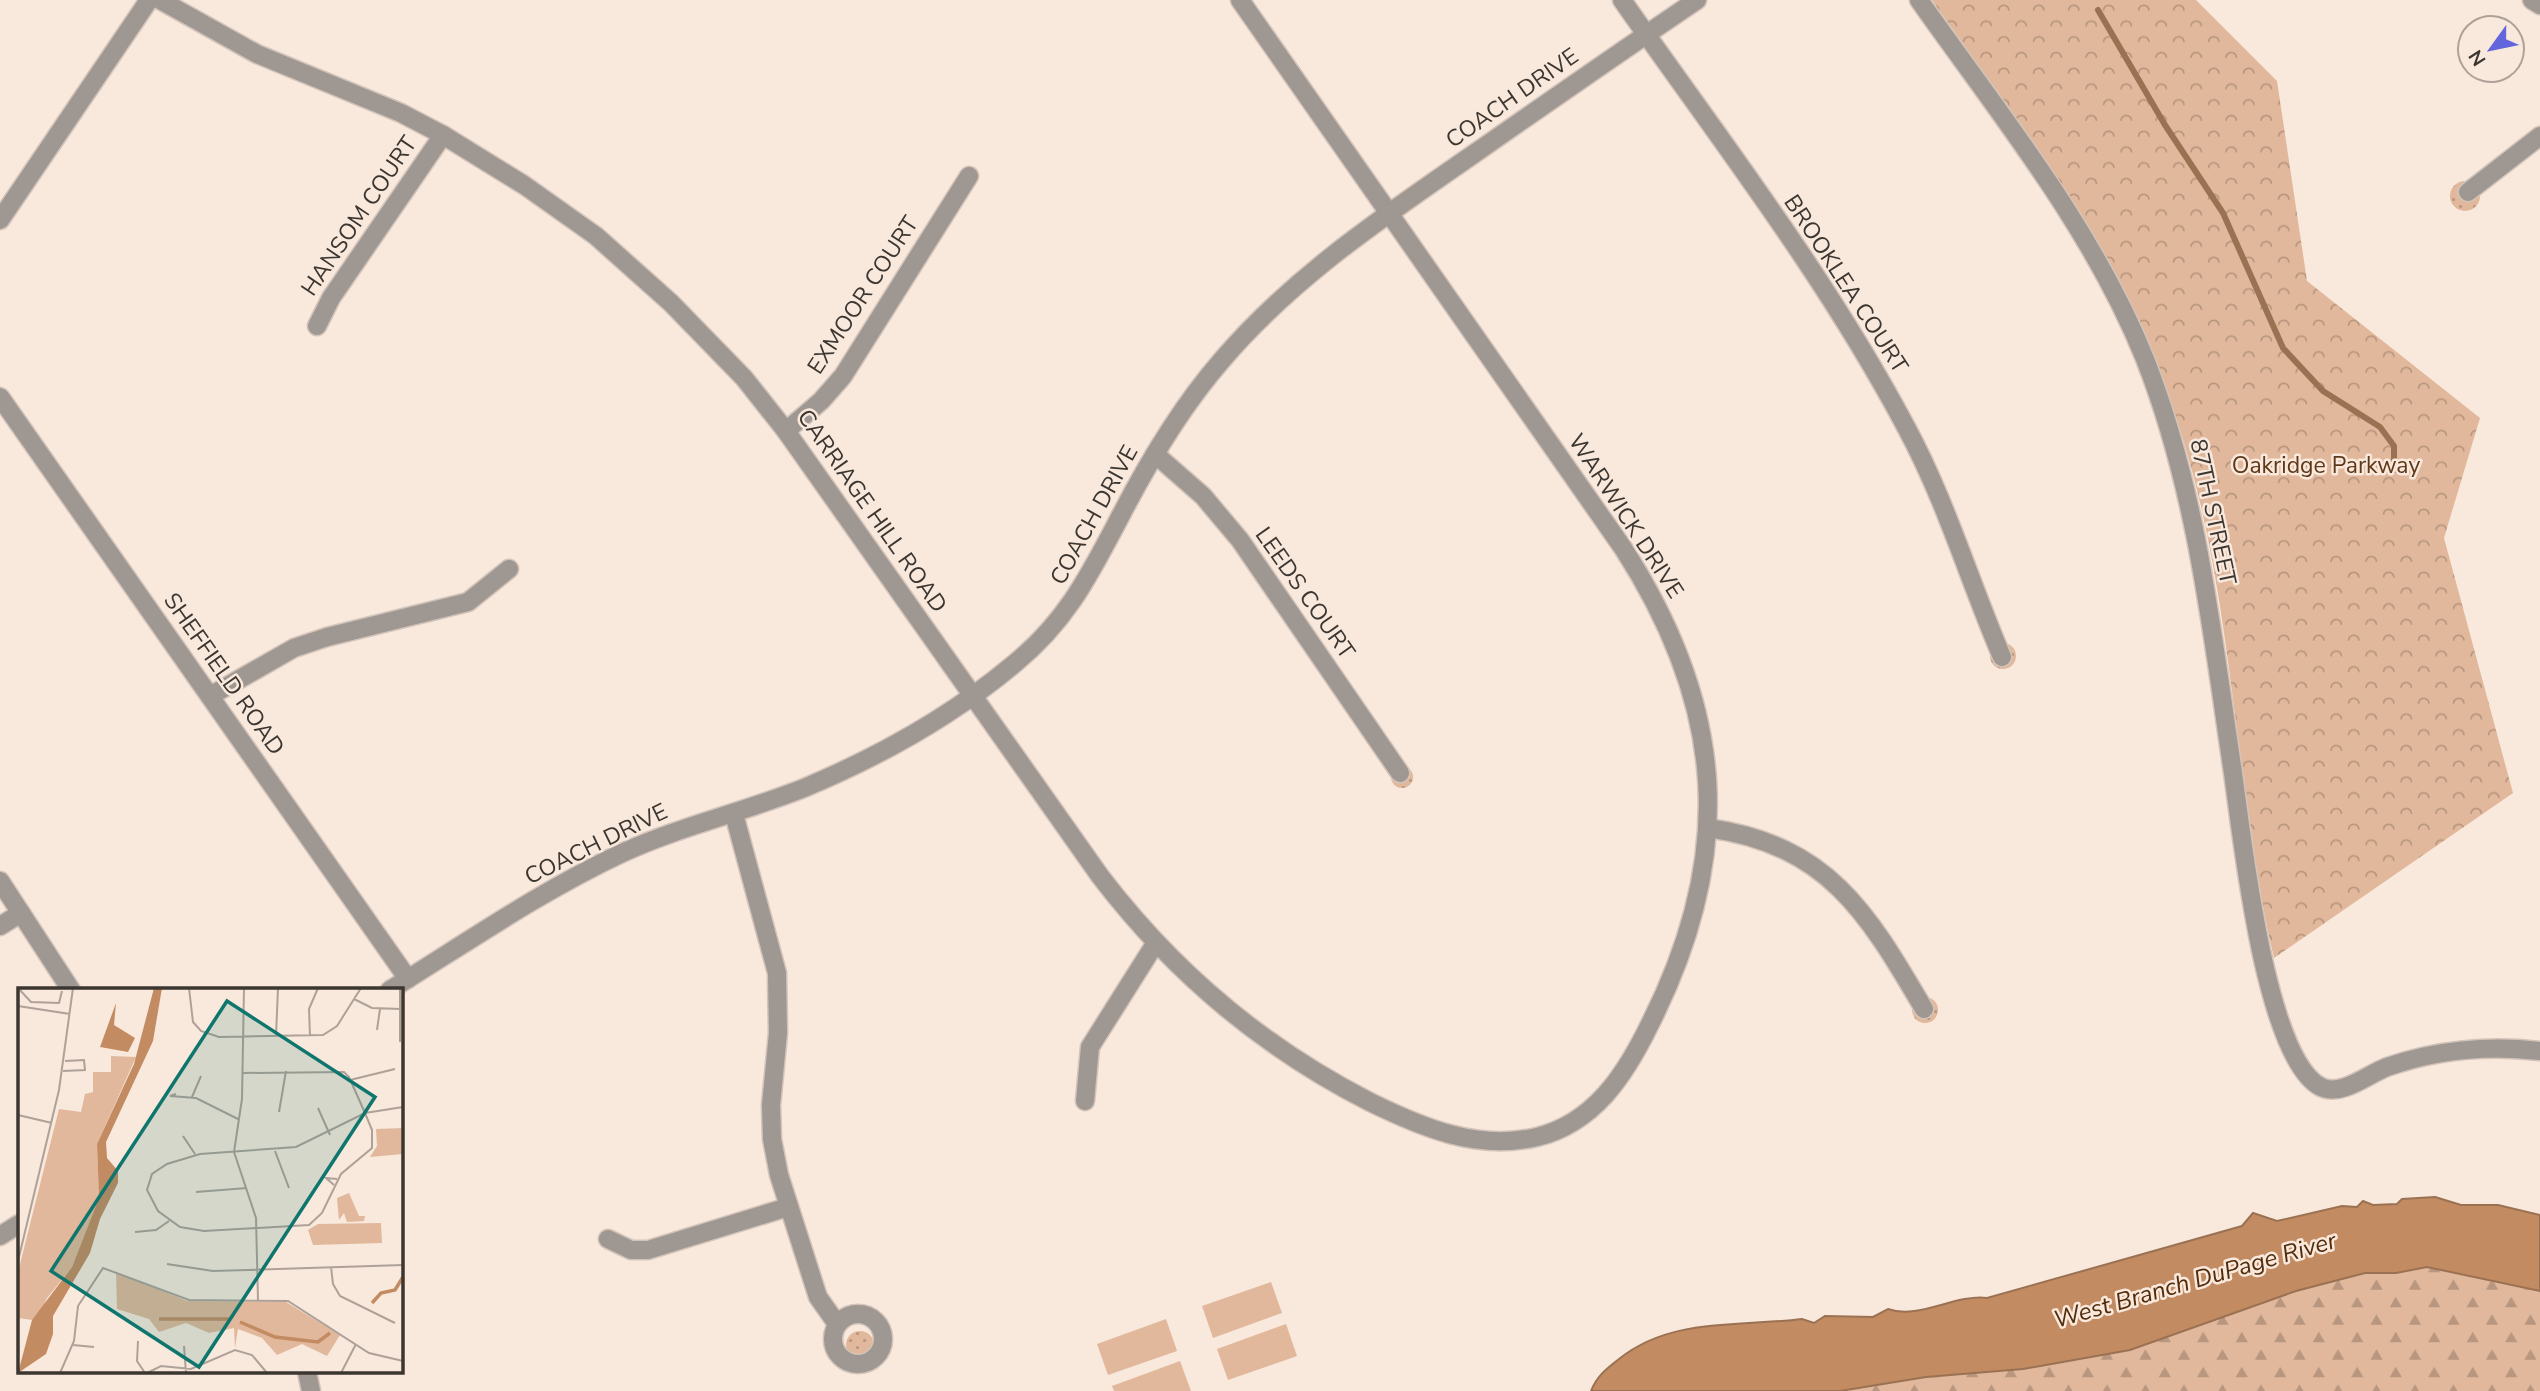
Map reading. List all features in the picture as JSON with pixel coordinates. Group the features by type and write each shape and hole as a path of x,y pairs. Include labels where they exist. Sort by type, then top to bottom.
{"street":[{"path":"0,220 149,0"},
{"name":"CARRIAGE HILL ROAD","path":"160,0 257,54 401,113 443,135 546,200 635,269 716,348 786,430 1100,876 1155,944 1204,992 1289,1057 1397,1115 1463,1138"},
{"name":"WARWICK DRIVE","path":"1240,0 1653,595 1682,659 1701,727 1708,780 1707,852 1686,943 1652,1022 1617,1081 1584,1115 1551,1133 1514,1140 1463,1138"},
{"name":"BROOKLEA COURT","path":"1622,0 1846,319 1934,485 2002,657"},
{"name":"COACH DRIVE","path":"393,988 588,870 675,831 734,814 805,787 869,758 972,695 1016,663 1053,628 1075,601 1155,454 1202,384 1269,309 1317,266 1388,214 1697,0"},
{"name":"87TH STREET","path":"1919,0 2063,204 2093,252 2144,357 2176,450 2196,532 2263,960 2274,1000 2299,1063 2319,1086 2336,1091 2386,1068 2449,1052 2489,1049 2540,1051"},
{"path":"2532,0 2540,5"},
{"name":"HANSOM COURT","path":"317,326 331,298 443,135"},
{"path":"2468,192 2540,136"},
{"name":"EXMOOR COURT","path":"786,430 821,401 843,376 969,176"},
{"name":"SHEFFIELD ROAD","path":"0,397 408,979"},
{"name":"LEEDS COURT","path":"1155,454 1203,496 1240,540 1400,773"},
{"path":"209,696 295,648 327,637 453,608 468,602 509,569"},
{"path":"734,814 777,973 778,1033 772,1075 772,1139 788,1208 818,1297 837,1324"},
{"path":"1709,828 1733,831 1777,845 1821,870 1849,896 1877,932 1924,1009"},
{"path":"0,881 70,988"},
{"path":"0,926 21,913"},
{"path":"1085,1101 1090,1047 1155,944"},
{"path":"608,1239 631,1250 648,1250 788,1208"},
{"path":"0,1236 18,1225"}],"green space":[{"name":"Oakridge Parkway","path":"1932,0 2196,0 2277,81 2307,281 2480,418 2444,538 2513,793 2274,958 2260,893 2213,562 2199,497 2160,373 2134,316 2073,207"},
{"path":"2465,181 2475,186 2480,196 2475,206 2465,211 2455,206 2450,196 2455,186"},
{"path":"2003,643 2012,647 2016,656 2012,665 2003,669 1994,665 1990,656 1994,647"},
{"path":"1402,766 1410,769 1413,777 1410,785 1402,788 1394,785 1391,777 1394,769"},
{"path":"1925,997 1934,1001 1938,1010 1934,1019 1925,1023 1916,1019 1912,1010 1916,1001"},
{"path":"2427,1267 2540,1291 2540,1391 1840,1391 1926,1377 2023,1369 2129,1350 2328,1280 2365,1273 2396,1273"},
{"path":"1271,1282 1282,1313 1213,1338 1202,1306"},
{"path":"1166,1319 1177,1351 1108,1375 1097,1344"},
{"path":"1286,1324 1297,1356 1228,1380 1217,1349"},
{"path":"860,1331 870,1335 874,1345 870,1355 860,1359 850,1355 846,1345 850,1335"},
{"path":"1180,1361 1191,1391 1114,1391 1112,1386"}],"water":[{"name":"West Branch DuPage River","path":"2435,1197 2461,1205 2498,1205 2540,1215 2540,1291 2427,1267 2396,1273 2365,1273 2296,1291 2130,1350 2023,1369 1926,1377 1840,1391 1591,1391 1596,1381 1619,1359 1661,1336 1683,1330 1802,1319 1814,1323 1825,1316 1873,1317 1888,1309 1912,1311 1962,1300 1987,1298 2242,1226 2253,1213 2277,1221 2342,1206 2357,1207 2363,1201 2373,1205 2397,1204 2402,1199"}],"waterway":[{"path":"2098,10 2165,125 2223,213 2283,348 2323,391 2380,427 2394,446 2394,470"}]}
